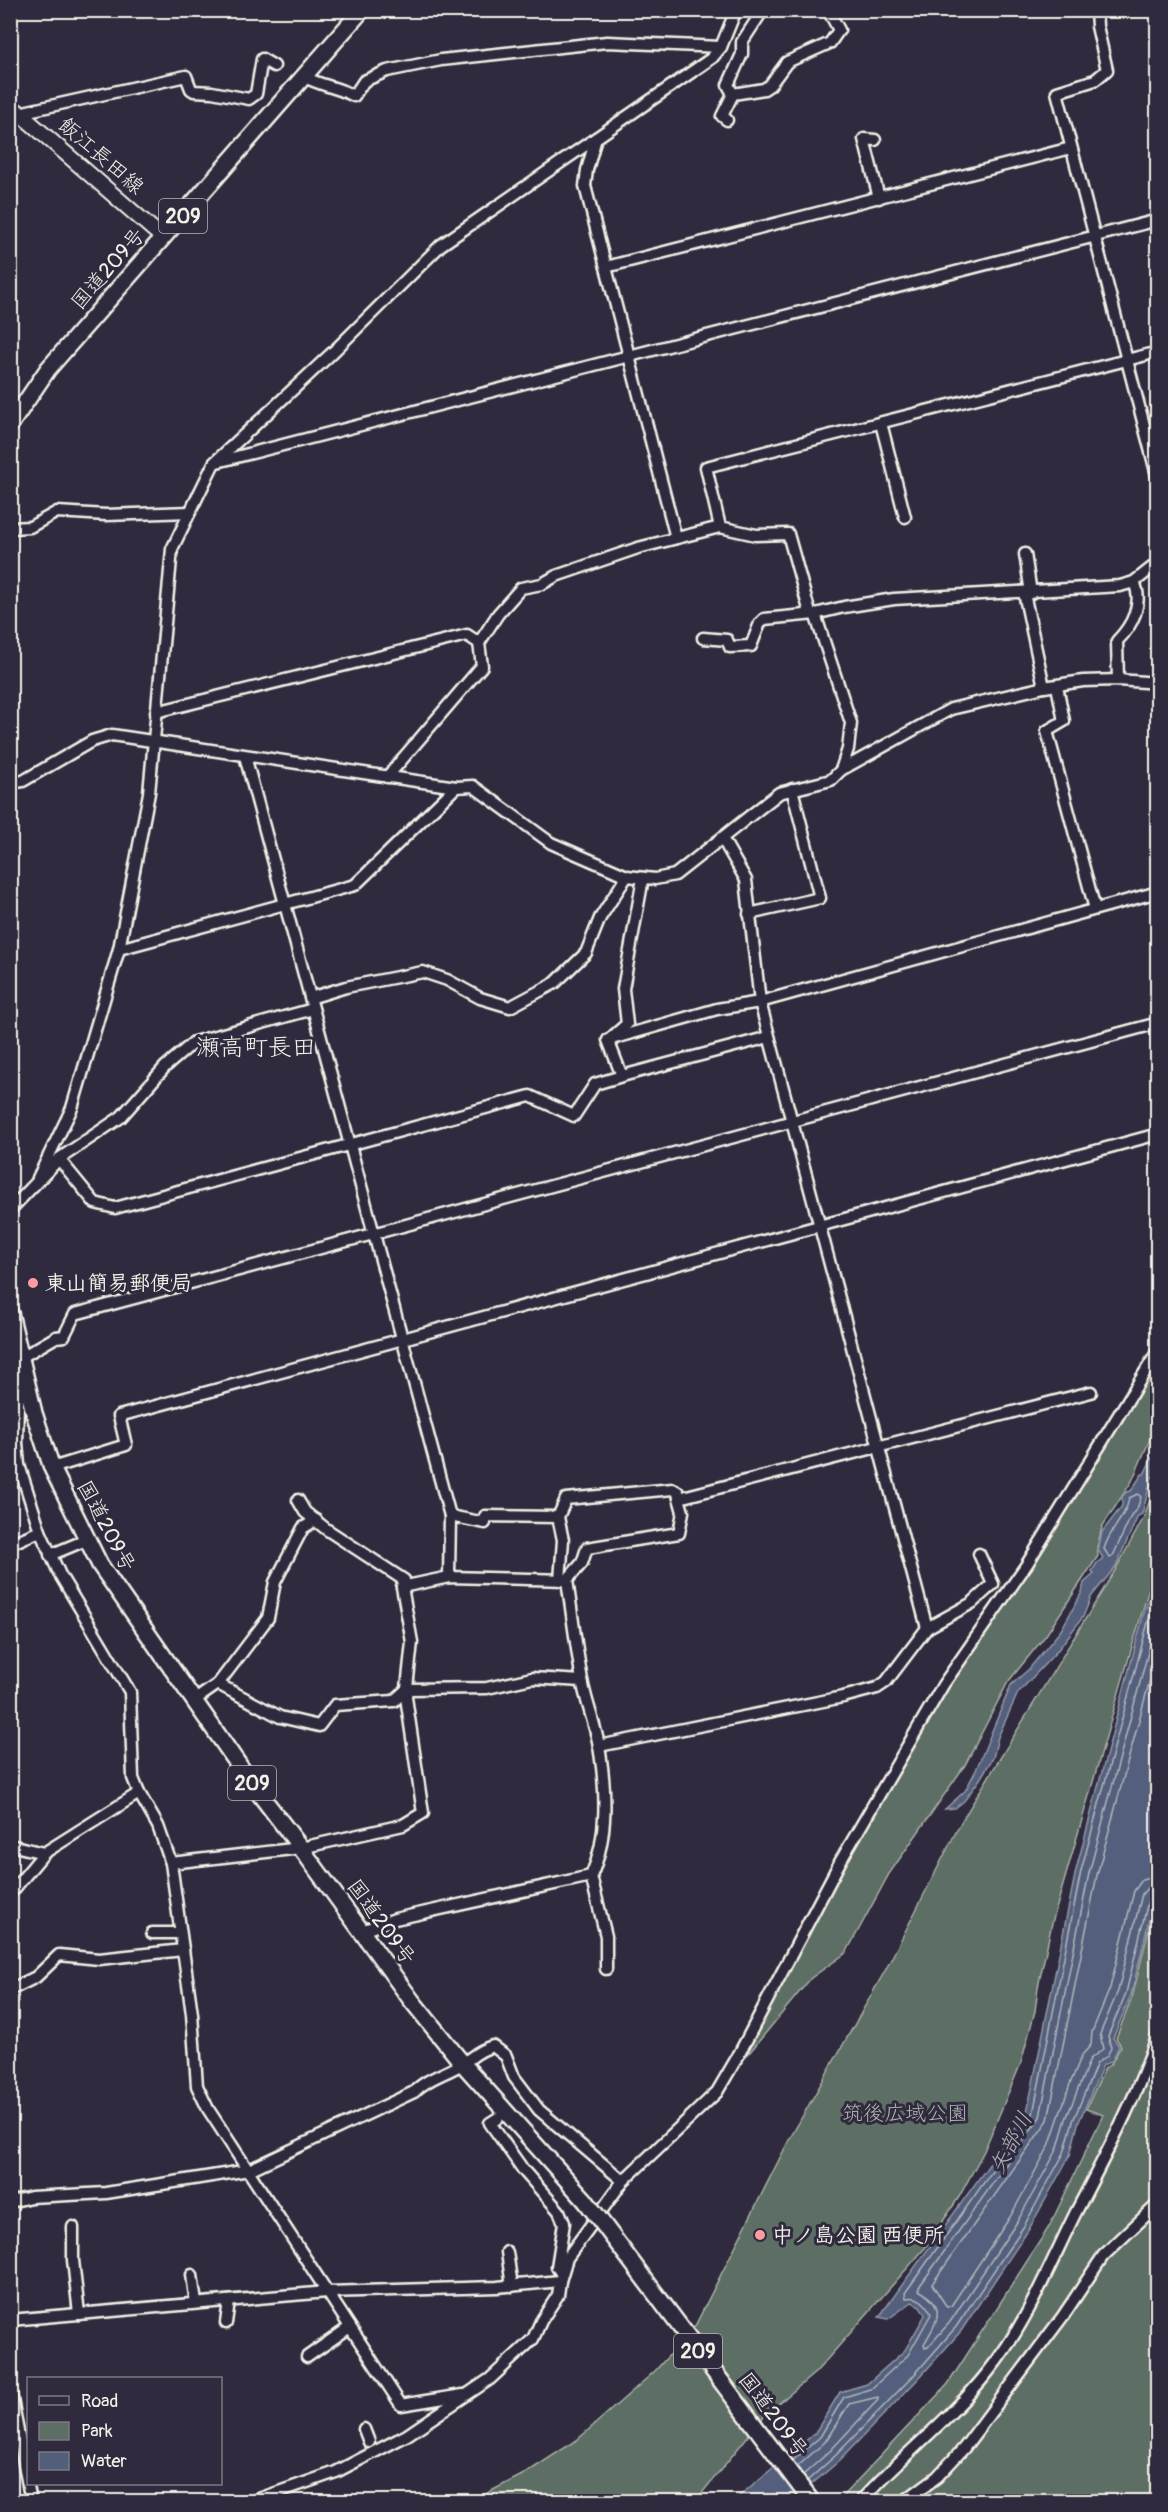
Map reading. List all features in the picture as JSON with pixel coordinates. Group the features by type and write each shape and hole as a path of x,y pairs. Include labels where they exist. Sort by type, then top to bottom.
{"highway":[{"name":"国道209号","path":"10,425 48,369 362,10"},
{"name":"国道209号","path":"10,1313 34,1413 52,1468 86,1540 106,1573 252,1784 412,2001 463,2064 585,2200 812,2502"}],"main road":[{"name":"飯江長田線","path":"14,111 163,238"}],"street":[{"path":"38,1179 72,1108 119,950 147,805 172,549 214,463 333,353 441,245 712,58 722,46 736,10"},
{"path":"733,94 728,85 742,54 742,44 763,10"},
{"path":"733,94 764,89 770,85 788,62 830,43 839,30 828,10"},
{"path":"1096,10 1097,26 1107,70 1095,80 1057,92 1158,479"},
{"path":"305,77 317,84 337,87 354,96 364,81 387,70 451,58 607,42 722,46 742,44"},
{"path":"14,111 186,76 194,91 249,99 254,98 256,94 262,59 274,66"},
{"path":"727,120 722,116 733,94"},
{"path":"596,138 585,186 676,538"},
{"path":"875,140 864,139 879,198"},
{"path":"606,267 1071,148"},
{"path":"214,463 1158,220"},
{"path":"720,527 706,467 1158,352"},
{"path":"881,423 905,517"},
{"path":"10,528 30,527 57,512 106,515 190,512"},
{"path":"387,777 482,666 479,643 498,614 521,588 543,584 556,576 638,548 720,527 756,535 788,534 851,723 848,749 841,770"},
{"path":"1025,555 1027,593 1044,687"},
{"path":"703,638 727,640 730,646 752,646 760,623 764,619 813,614 844,606 894,599 1120,586 1134,582 1158,563"},
{"path":"1119,680 1117,641 1134,617 1139,591 1134,582"},
{"path":"156,712 467,634 479,643"},
{"path":"10,783 23,781 92,741 111,735 456,787 473,786 551,843 627,876 655,879 675,875 779,793 831,780 841,770 951,710 1044,687 1083,681 1119,680 1158,683"},
{"path":"1057,686 1064,721 1047,731 1095,909"},
{"path":"245,756 450,1516 449,1577"},
{"path":"119,950 355,885 456,787"},
{"path":"749,914 820,898 792,789"},
{"path":"722,838 746,880 760,1002 881,1446 927,1628"},
{"path":"10,1210 59,1158 121,1117 165,1067 194,1042 311,1004 346,987 423,972 447,980 480,998 510,1007 555,983 586,953 600,918 627,876"},
{"path":"608,1040 627,1024 623,989 643,878"},
{"path":"608,1040 717,1009 760,1002 1158,892"},
{"path":"469,2394 401,2405 208,2109 197,2086 192,2014 171,1863 158,1826 133,1778 130,1692 60,1575 40,1531 19,1465 17,1443 20,1356 56,1337 64,1336 75,1314 1158,1023"},
{"path":"59,1158 95,1203 115,1209 530,1096 574,1116 595,1084 769,1037"},
{"path":"608,1040 622,1076"},
{"path":"52,1468 126,1445 119,1416 1158,1134"},
{"path":"250,2502 336,2472 407,2435 490,2379 533,2339 541,2321 558,2295 560,2278 567,2258 623,2181 717,2092 840,1862 943,1685 1027,1564 1158,1351"},
{"path":"679,1498 1092,1392"},
{"path":"402,1587 449,1577 564,1580 582,1563 588,1548 679,1533 683,1512 678,1492 673,1489 566,1499 558,1517 563,1540 564,1580 582,1681 599,1746 604,1823 597,1862 591,1876 606,1935 606,1970"},
{"path":"171,1863 301,1848 403,1825 423,1813 413,1758 406,1689 412,1642 402,1587 404,1580 315,1520 305,1512 298,1500"},
{"path":"450,1516 485,1523 485,1516 558,1517"},
{"path":"195,1700 218,1684 268,1618 275,1582 303,1528 315,1520"},
{"path":"10,1544 40,1531"},
{"path":"50,1555 86,1540"},
{"path":"599,1746 843,1697 877,1688 886,1682 927,1628 972,1602 993,1584 979,1554"},
{"path":"218,1684 280,1717 319,1726 335,1706 394,1701 406,1689 487,1688 532,1678 582,1681"},
{"path":"10,1894 44,1853 139,1793"},
{"path":"10,1845 44,1853"},
{"path":"362,1932 395,1919 591,1876"},
{"path":"152,1933 180,1933"},
{"path":"10,1990 36,1977 58,1955 99,1959 183,1950"},
{"path":"860,2502 879,2480 939,2426 982,2379 1017,2328 1037,2296 1116,2136 1158,2034"},
{"path":"10,2202 31,2197 106,2193 249,2170 414,2092 421,2085 463,2064 477,2051 493,2046 506,2056 514,2077 539,2110 623,2181"},
{"path":"498,2118 490,2123 524,2171 559,2211 564,2223 557,2267 560,2278"},
{"path":"903,2502 938,2477 964,2448 1063,2316 1103,2256 1158,2204"},
{"path":"73,2228 73,2260 79,2314"},
{"path":"507,2252 512,2286"},
{"path":"192,2275 196,2303"},
{"path":"10,2320 327,2292 512,2286 560,2278"},
{"path":"226,2323 229,2301"},
{"path":"308,2357 350,2327"},
{"path":"10,2388 27,2480"},
{"path":"364,2429 369,2442"},
{"path":"28,2485 31,2502"}],"green space":[{"path":"1157,1355 1157,1423 1132,1481 1102,1527 1097,1548 1098,1556 1046,1635 1008,1682 965,1765 889,1874 846,1953 811,1978 731,2075 892,1776 1010,1592"},
{"name":"筑後広域公園","path":"1157,1479 1157,1561 1052,1923 1035,2011 1021,2063 984,2151 959,2197 925,2248 816,2372 765,2415 702,2493 692,2501 470,2502 526,2473 577,2440 655,2371 695,2326 789,2140 886,1969 961,1822 1116,1569 1144,1517"},
{"path":"1157,1895 1157,2501 837,2502 948,2384 1049,2227 1103,2115 1086,2109 1105,2068 1111,2064 1121,2046 1116,2038 1132,1998"}],"water":[{"path":"1157,1448 1157,1475 1152,1477 1142,1514 1138,1516 1116,1566 1091,1597 1083,1617 1057,1651 1018,1693 998,1737 993,1758 980,1779 964,1801 955,1808 945,1809 965,1791 1011,1685 1029,1669 1061,1630 1082,1592 1084,1583 1094,1574 1092,1571 1103,1558 1098,1550 1102,1532 1122,1506 1122,1497 1126,1492 1131,1491 1144,1474"},
{"name":"矢部川","path":"1157,1577 1157,1887 1131,1995 1113,2038 1119,2046 1112,2061 1103,2065 1078,2124 1070,2155 1029,2229 961,2331 839,2461 792,2501 732,2502 815,2433 840,2392 867,2384 905,2350 925,2315 920,2306 912,2302 888,2319 879,2317 1027,2112 1076,1870 1145,1609"}],"place":[{"name":"東山簡易郵便局","path":"33,1283"},
{"name":"中ノ島公園 西便所","path":"760,2235"}],"district":[{"name":"瀬高町長田","path":"256,1047"}]}
